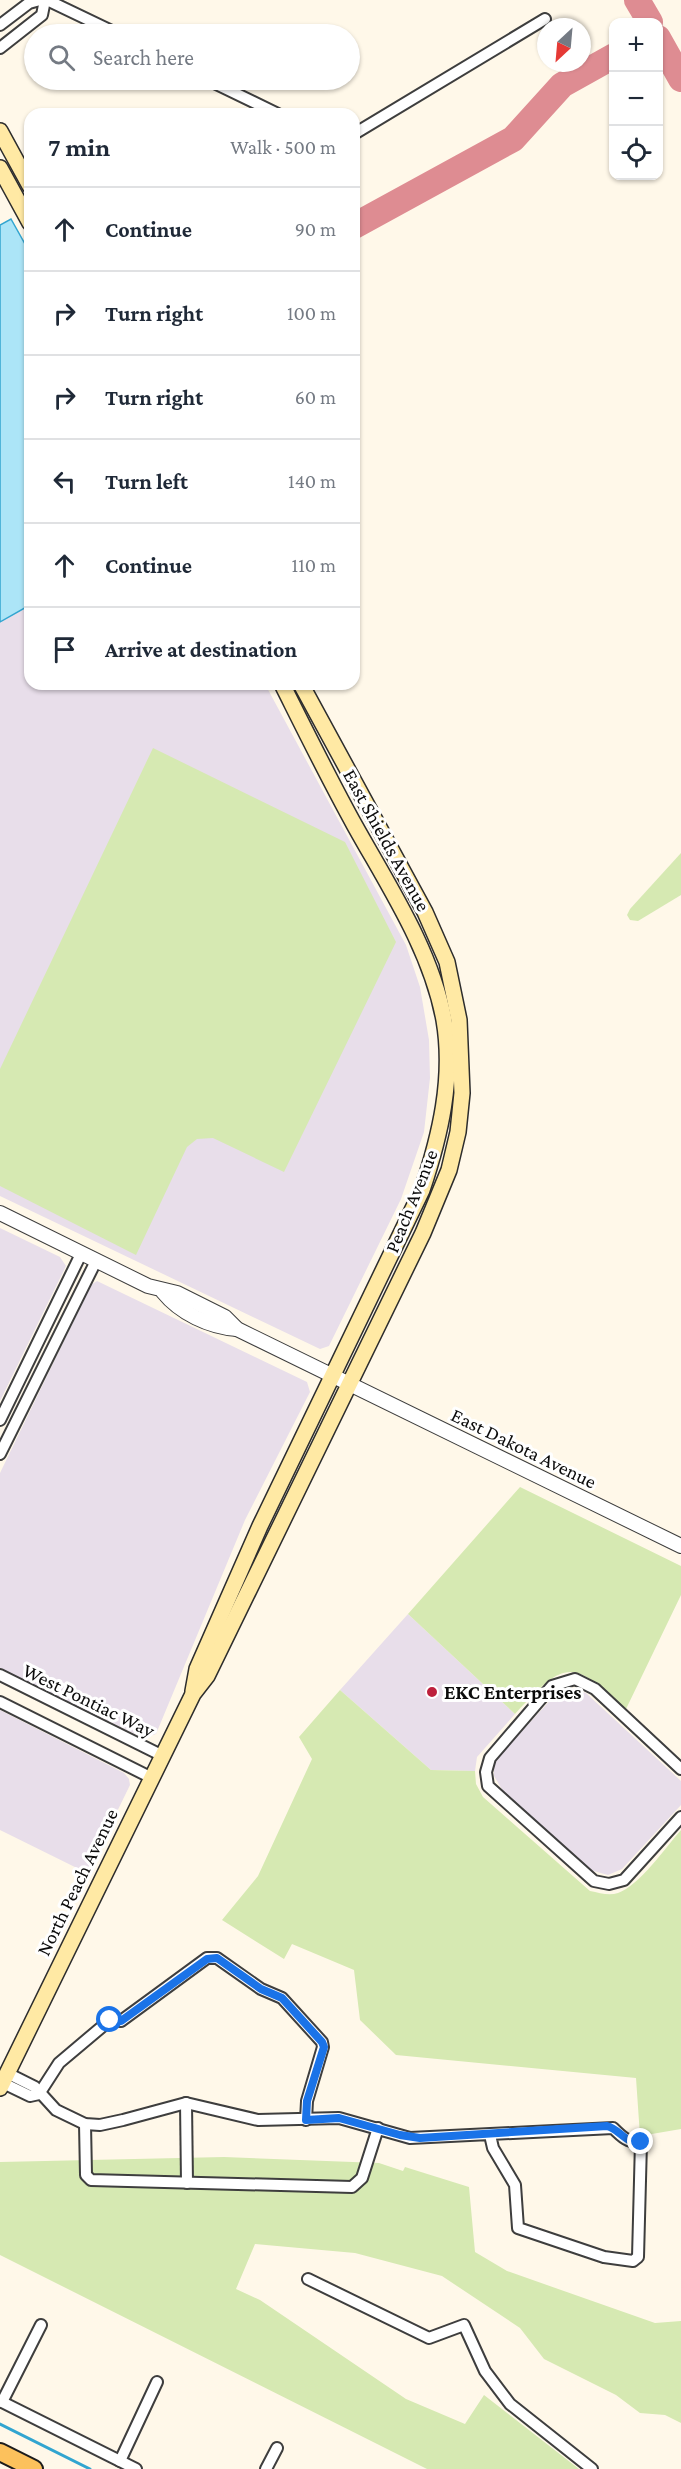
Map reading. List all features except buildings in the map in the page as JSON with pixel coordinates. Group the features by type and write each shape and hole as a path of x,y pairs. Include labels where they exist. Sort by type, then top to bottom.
{"main road":[{"path":"0,131 24,175"},
{"path":"0,168 24,212"},
{"name":"East Shields Avenue","path":"285,690 334,788 408,920 451,1020"},
{"name":"East Shields Avenue","path":"303,690 406,876 447,962 451,1020"},
{"path":"389,887 406,876"},
{"path":"332,1377 422,1190 433,1158 447,1093 451,1020"},
{"name":"Peach Avenue","path":"349,1385 423,1233 449,1170 458,1132 462,1093 451,1020"},
{"name":"North Peach Avenue","path":"193,1694 197,1669 260,1526 332,1377"},
{"name":"North Peach Avenue","path":"3,2081 193,1694 207,1676 349,1385"},
{"path":"0,2452 32,2469"}],"street":[{"path":"31,24 42,15 44,0"},
{"path":"0,25 29,3 44,0 96,24"},
{"path":"360,130 537,23"},
{"path":"0,48 24,29"},
{"path":"229,90 266,108"},
{"name":"East Dakota Avenue","path":"0,1214 163,1292 175,1307 219,1328 237,1329 681,1546"},
{"path":"0,1420 81,1254"},
{"path":"0,1454 96,1261"},
{"name":"West Pontiac Way","path":"0,1675 163,1756"},
{"path":"681,1769 595,1689 575,1679 552,1686 490,1758 486,1772 488,1786 594,1881 609,1884 624,1880 681,1817"},
{"path":"0,1702 152,1778"},
{"path":"3,2081 30,2096 39,2094 59,2063 110,2020 121,2021 207,1959 217,1958 261,1989 282,1998 322,2042 324,2047 307,2101 306,2120"},
{"path":"39,2094 56,2110 85,2124 100,2125 186,2103 258,2120 339,2118 410,2138 490,2135 607,2126 613,2128 624,2139 633,2143 641,2142 638,2257 633,2261 604,2257 518,2228 515,2185 493,2148 490,2135"},
{"path":"186,2103 187,2183"},
{"path":"85,2124 86,2175 91,2180 352,2187 362,2178 378,2128"},
{"path":"309,2280 429,2338 464,2325 485,2371 510,2403 592,2469"},
{"path":"41,2325 1,2401 136,2469"},
{"path":"120,2461 157,2382"},
{"path":"266,2469 277,2448"}],"shaded area":[{"path":"24,608 24,690 268,690 406,945 420,987 429,1040 430,1078 424,1132 401,1199 329,1346 320,1349 0,1196 0,622"},
{"path":"0,1228 60,1257 66,1266 0,1401"},
{"path":"97,1281 307,1382 310,1392 245,1520 156,1734 143,1738 0,1668 0,1473 91,1285"},
{"path":"408,1614 515,1714 477,1757 475,1771 431,1770 340,1690"},
{"path":"575,1689 586,1693 681,1781 681,1805 622,1869 608,1875 590,1870 503,1791 494,1776 494,1765 498,1757 556,1694"},
{"path":"0,1710 124,1773 129,1779 130,1785 87,1873 0,1830"}],"green space":[{"path":"153,748 345,842 396,942 284,1172 213,1138 197,1139 187,1147 136,1255 0,1186 0,1069"},
{"path":"681,853 681,895 638,921 630,920 627,915 630,909"},
{"path":"520,1487 681,1566 681,1595 626,1709 592,1681 580,1674 569,1672 558,1675 546,1683 515,1714 408,1614"},
{"path":"340,1690 431,1770 475,1771 476,1784 483,1797 590,1891 604,1894 618,1893 635,1883 681,1830 681,2129 640,2136 636,2078 396,2055 360,2020 354,1970 292,1944 284,1959 222,1920 258,1876 312,1759 299,1737"},
{"path":"224,2157 379,2163 403,2171 405,2167 469,2187 475,2252 507,2271 655,2323 681,2321 681,2423 665,2415 640,2413 616,2395 544,2359 520,2328 442,2276 355,2253 255,2244 236,2289 260,2300 406,2399 465,2424 484,2395 579,2469 427,2469 0,2255 0,2162"}],"water":[{"path":"11,219 24,242 24,608 0,622 0,225"}],"waterway":[{"path":"0,2424 90,2469"}],"taxiway":[{"path":"637,0 648,18"},
{"path":"663,47 681,79"},
{"path":"360,223 513,139 562,85 609,59"}],"place":[{"name":"EKC Enterprises","path":"432,1692"}],"route":[{"path":"110,2020 121,2021 207,1959 217,1958 261,1989 282,1998 322,2042 324,2047 307,2101 306,2120 339,2118 410,2138 490,2135 607,2126 613,2128 624,2139 633,2143 641,2142"}]}
